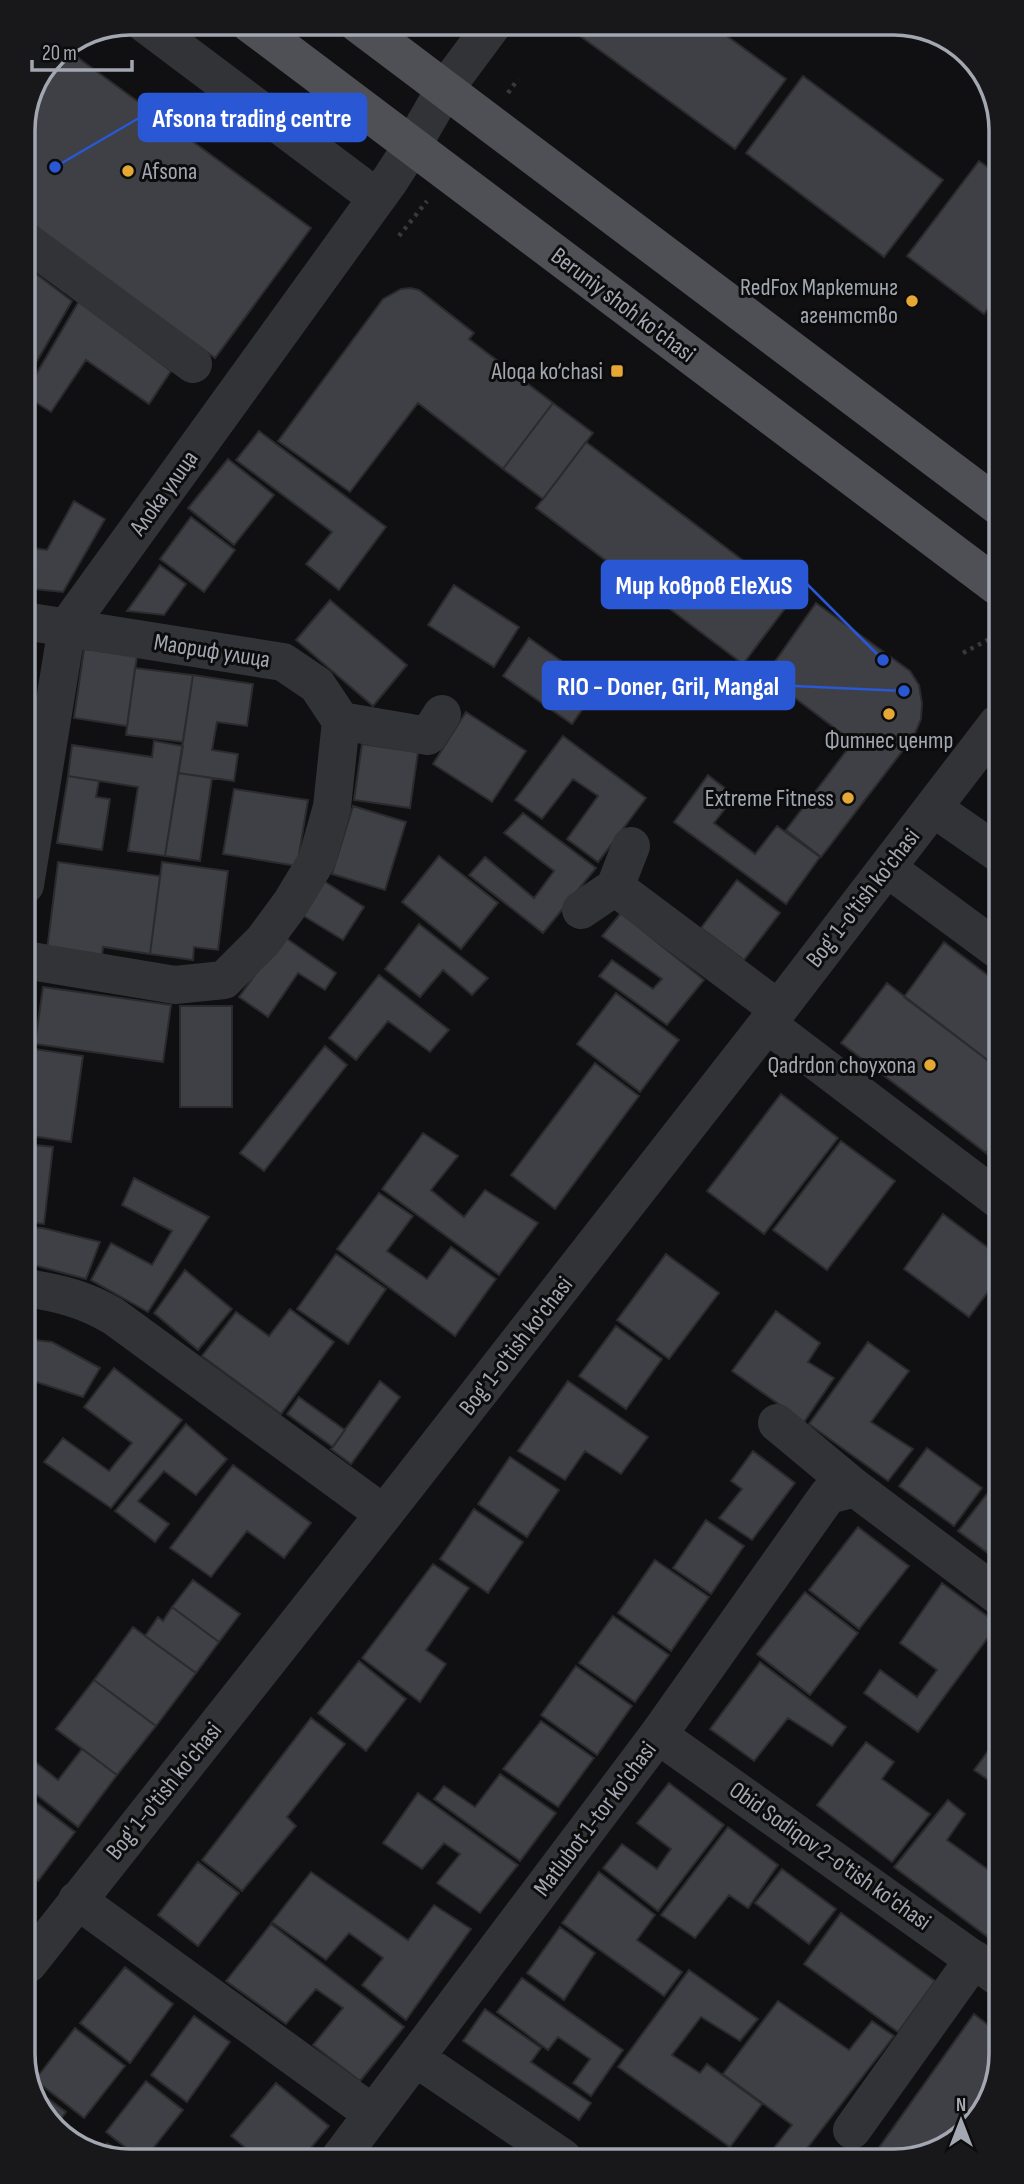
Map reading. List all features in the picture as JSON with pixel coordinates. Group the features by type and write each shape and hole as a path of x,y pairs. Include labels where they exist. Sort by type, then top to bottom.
{"main road":[{"name":"Beruniy shoh ko'chasi","path":"265,35 989,580"},
{"path":"373,35 989,499"}],"street":[{"path":"160,35 377,198"},
{"name":"Алока улица","path":"35,824 67,627 377,198 412,146 445,89 485,35"},
{"path":"35,248 193,364"},
{"name":"Маориф улица","path":"35,623 283,662 317,685 341,721"},
{"path":"35,962 175,985 224,980 262,941 291,903 317,860 332,807 341,721 428,736 442,714"},
{"name":"Bog' 1-o'tish ko'chasi","path":"35,1955 384,1514 989,734"},
{"path":"933,808 989,847"},
{"path":"581,910 615,887 631,846"},
{"path":"887,868 989,943"},
{"path":"615,887 989,1192"},
{"path":"35,1289 79,1299 122,1322 384,1514"},
{"path":"777,1423 855,1488 989,1589"},
{"name":"Matlubot 1-tor ko'chasi","path":"347,2149 658,1734 828,1495 855,1488"},
{"name":"Obid Sodiqov 2-o'tish ko'chasi","path":"658,1734 988,1969"},
{"path":"77,1900 373,2114"},
{"path":"852,2130 988,1969"},
{"path":"416,2058 550,2149"}],"path":[{"path":"503,99 518,79"},
{"path":"399,236 427,201"},
{"path":"963,653 989,639"}],"building":[{"path":"579,35 726,35 786,79 735,149"},
{"name":"Afsona","path":"74,55 311,228 215,358 35,227 35,124 38,106 55,72"},
{"path":"803,76 943,180 884,257 746,153"},
{"path":"979,161 989,168 989,307 984,314 907,256"},
{"path":"35,273 72,301 35,364"},
{"path":"401,289 419,290 474,333 469,339 553,403 503,469 418,403 350,492 278,441 383,299"},
{"path":"79,301 171,371 149,404 86,360 51,412 35,402 35,376"},
{"path":"553,403 593,433 543,499 503,469"},
{"path":"259,431 386,527 339,590 306,564 332,532 236,460"},
{"path":"586,442 793,598 743,664 536,508"},
{"path":"228,459 274,495 234,545 188,508"},
{"path":"74,501 105,519 63,592 35,589 35,548 47,550"},
{"path":"191,517 235,550 204,592 160,559"},
{"path":"160,565 186,584 164,615 127,611"},
{"path":"454,585 519,627 494,667 428,625"},
{"path":"330,600 407,665 373,706 296,640"},
{"path":"816,603 910,671 919,685 922,703 921,719 914,736 821,857 786,830 853,742 783,689 792,676 774,663"},
{"path":"529,638 598,687 572,724 503,676"},
{"path":"84,649 137,656 127,726 74,718"},
{"path":"135,668 193,675 183,742 126,735"},
{"path":"193,675 253,684 247,726 217,722 212,750 238,754 234,781 178,773"},
{"path":"466,712 526,751 492,802 433,764"},
{"path":"563,736 646,798 598,862 567,839 598,796 573,779 542,819 515,800"},
{"path":"154,741 183,746 165,856 128,851 138,787 68,776 72,745 152,757"},
{"path":"362,744 418,752 410,808 354,800"},
{"path":"178,773 212,778 200,861 165,856"},
{"path":"708,775 735,796 714,823 755,854 777,826 820,857 786,904 674,822"},
{"path":"68,776 99,781 96,797 110,799 102,850 57,843"},
{"path":"234,789 308,800 297,866 223,854"},
{"path":"353,806 406,822 385,890 332,874"},
{"path":"523,813 596,868 543,933 469,875 485,857 534,898 554,871 504,833"},
{"path":"439,856 498,903 461,949 402,902"},
{"path":"58,862 160,876 150,954 103,947 102,956 47,950"},
{"path":"162,862 228,871 218,950 194,947 193,960 150,954"},
{"path":"737,880 780,913 744,960 701,928"},
{"path":"324,881 364,907 343,940 302,915"},
{"path":"621,913 704,980 667,1025 599,976 612,960 653,989 662,979 602,936"},
{"path":"419,924 488,978 472,995 443,970 420,997 385,969"},
{"path":"283,936 336,973 325,990 298,973 268,1017 239,997"},
{"path":"944,942 989,976 989,1061 904,997"},
{"path":"379,975 449,1030 430,1052 388,1021 356,1060 329,1038"},
{"path":"887,983 989,1061 989,1149 986,1153 841,1043"},
{"path":"43,987 171,1005 163,1062 35,1044"},
{"path":"616,993 679,1040 640,1092 577,1044"},
{"path":"180,1006 232,1006 232,1107 180,1107"},
{"path":"325,1046 347,1065 264,1171 240,1153"},
{"path":"35,1049 83,1056 71,1142 35,1136"},
{"path":"595,1063 639,1096 555,1209 511,1175"},
{"path":"781,1094 838,1138 764,1234 707,1191"},
{"path":"423,1133 458,1156 431,1190 464,1217 485,1190 538,1223 499,1275 382,1189"},
{"path":"841,1141 895,1181 827,1270 773,1230"},
{"path":"35,1145 53,1147 44,1224 35,1223"},
{"path":"134,1178 209,1217 148,1312 91,1280 111,1243 152,1265 172,1231 122,1205"},
{"path":"379,1193 413,1216 387,1251 427,1279 451,1247 496,1279 455,1336 337,1249"},
{"path":"943,1214 989,1248 989,1290 969,1317 904,1269"},
{"path":"35,1228 100,1242 86,1279 35,1265"},
{"path":"336,1254 386,1289 348,1344 297,1309"},
{"path":"666,1254 719,1293 669,1359 617,1320"},
{"path":"185,1270 232,1309 198,1350 154,1313"},
{"path":"290,1309 334,1342 281,1414 202,1356 236,1312 269,1336"},
{"path":"776,1311 820,1343 808,1362 834,1378 804,1422 732,1371"},
{"path":"616,1326 662,1359 626,1409 579,1376"},
{"path":"35,1340 52,1342 100,1368 83,1397 35,1382"},
{"path":"868,1342 909,1371 871,1422 913,1449 888,1481 809,1424"},
{"path":"114,1368 182,1420 111,1508 44,1462 63,1438 109,1471 132,1443 84,1407"},
{"path":"380,1381 400,1397 351,1464 331,1449"},
{"path":"568,1381 648,1437 621,1474 585,1451 565,1480 518,1451"},
{"path":"299,1397 345,1430 333,1447 287,1414"},
{"path":"186,1424 227,1459 196,1495 164,1471 138,1501 169,1524 155,1542 115,1511"},
{"path":"927,1448 982,1488 954,1526 899,1486"},
{"path":"753,1451 795,1483 752,1540 719,1518 742,1489 731,1481"},
{"path":"510,1457 559,1490 527,1537 478,1504"},
{"path":"233,1465 311,1523 284,1558 247,1531 211,1577 170,1548"},
{"path":"989,1491 989,1554 958,1531"},
{"path":"474,1509 523,1542 488,1593 440,1559"},
{"path":"706,1520 744,1546 711,1594 673,1568"},
{"path":"858,1527 909,1566 859,1629 809,1590"},
{"path":"655,1560 709,1597 671,1651 618,1613"},
{"path":"433,1564 469,1588 426,1650 446,1664 420,1702 362,1658"},
{"path":"193,1580 240,1614 219,1642 172,1607"},
{"path":"942,1583 989,1617 989,1636 918,1732 864,1693 880,1670 917,1697 937,1670 900,1643"},
{"path":"805,1592 858,1633 810,1695 757,1654"},
{"path":"172,1607 219,1642 196,1673 145,1636 158,1617 163,1621"},
{"path":"613,1616 669,1655 635,1702 579,1663"},
{"path":"133,1627 196,1673 156,1726 94,1680"},
{"path":"359,1661 406,1699 366,1751 318,1713"},
{"path":"760,1662 846,1727 832,1746 788,1718 754,1761 710,1729"},
{"path":"576,1666 632,1706 597,1755 541,1715"},
{"path":"94,1680 156,1726 117,1775 56,1729"},
{"path":"311,1718 345,1744 287,1817 296,1826 242,1891 202,1860"},
{"path":"541,1721 594,1758 558,1807 503,1769"},
{"path":"866,1742 894,1762 882,1779 930,1814 892,1862 817,1805"},
{"path":"82,1749 117,1775 78,1827 35,1793 35,1762 58,1780"},
{"path":"989,1750 989,1780 974,1770"},
{"path":"500,1774 556,1813 520,1861 434,1799 444,1786 475,1807"},
{"path":"669,1783 724,1825 658,1911 603,1868 622,1844 657,1869 671,1849 637,1823"},
{"path":"418,1793 518,1865 480,1913 437,1883 460,1854 444,1843 422,1869 383,1843"},
{"path":"948,1800 965,1814 947,1840 989,1870 989,1938 894,1867"},
{"path":"35,1801 75,1832 38,1881 35,1879"},
{"path":"728,1827 778,1865 748,1908 729,1895 695,1938 661,1915"},
{"path":"198,1862 239,1893 198,1946 158,1915"},
{"path":"782,1869 836,1909 809,1944 755,1903"},
{"path":"311,1872 408,1940 434,1905 471,1929 406,2020 362,1985 383,1958 349,1933 326,1960 272,1922"},
{"path":"599,1872 655,1915 637,1940 682,1972 664,1996 562,1923"},
{"path":"841,1913 935,1981 898,2032 804,1964"},
{"path":"271,1924 404,2027 360,2081 313,2045 343,2008 316,1989 286,2024 226,1981"},
{"path":"560,1927 595,1953 564,2000 527,1973"},
{"path":"125,1967 173,2004 130,2063 80,2023"},
{"path":"689,1970 758,2019 740,2041 701,2017 672,2055 700,2073 707,2064 762,2104 730,2147 618,2067"},
{"path":"522,1978 623,2050 591,2096 573,2083 590,2059 558,2037 548,2050 497,2012"},
{"path":"778,2001 849,2050 872,2021 894,2036 806,2149 773,2149 792,2125 723,2074"},
{"path":"485,2009 541,2048 531,2062 591,2103 579,2120 463,2041"},
{"path":"974,2014 989,2026 986,2078 975,2103 963,2119 930,2142 912,2147 878,2149"},
{"path":"194,2016 230,2042 187,2102 151,2075"},
{"path":"75,2028 125,2066 84,2118 40,2084 38,2076"},
{"path":"146,2081 183,2110 152,2149 128,2149 106,2132"},
{"path":"276,2083 329,2126 310,2149 247,2149 231,2136"},
{"path":"46,2097 66,2112 61,2119"}],"place":[{"name":"Afsona trading centre","path":"55,167"},
{"name":"Afsona","path":"128,171"},
{"name":"RedFox Маркетинг агентство","path":"912,301"},
{"name":"Aloqa ko‘chasi","path":"617,371"},
{"name":"Мир ковров EleXuS","path":"883,660"},
{"name":"RIO - Doner, Gril, Mangal","path":"904,691"},
{"name":"Фитнес центр","path":"889,714"},
{"name":"Extreme Fitness","path":"848,798"},
{"name":"Qadrdon choyxona","path":"930,1065"}]}
